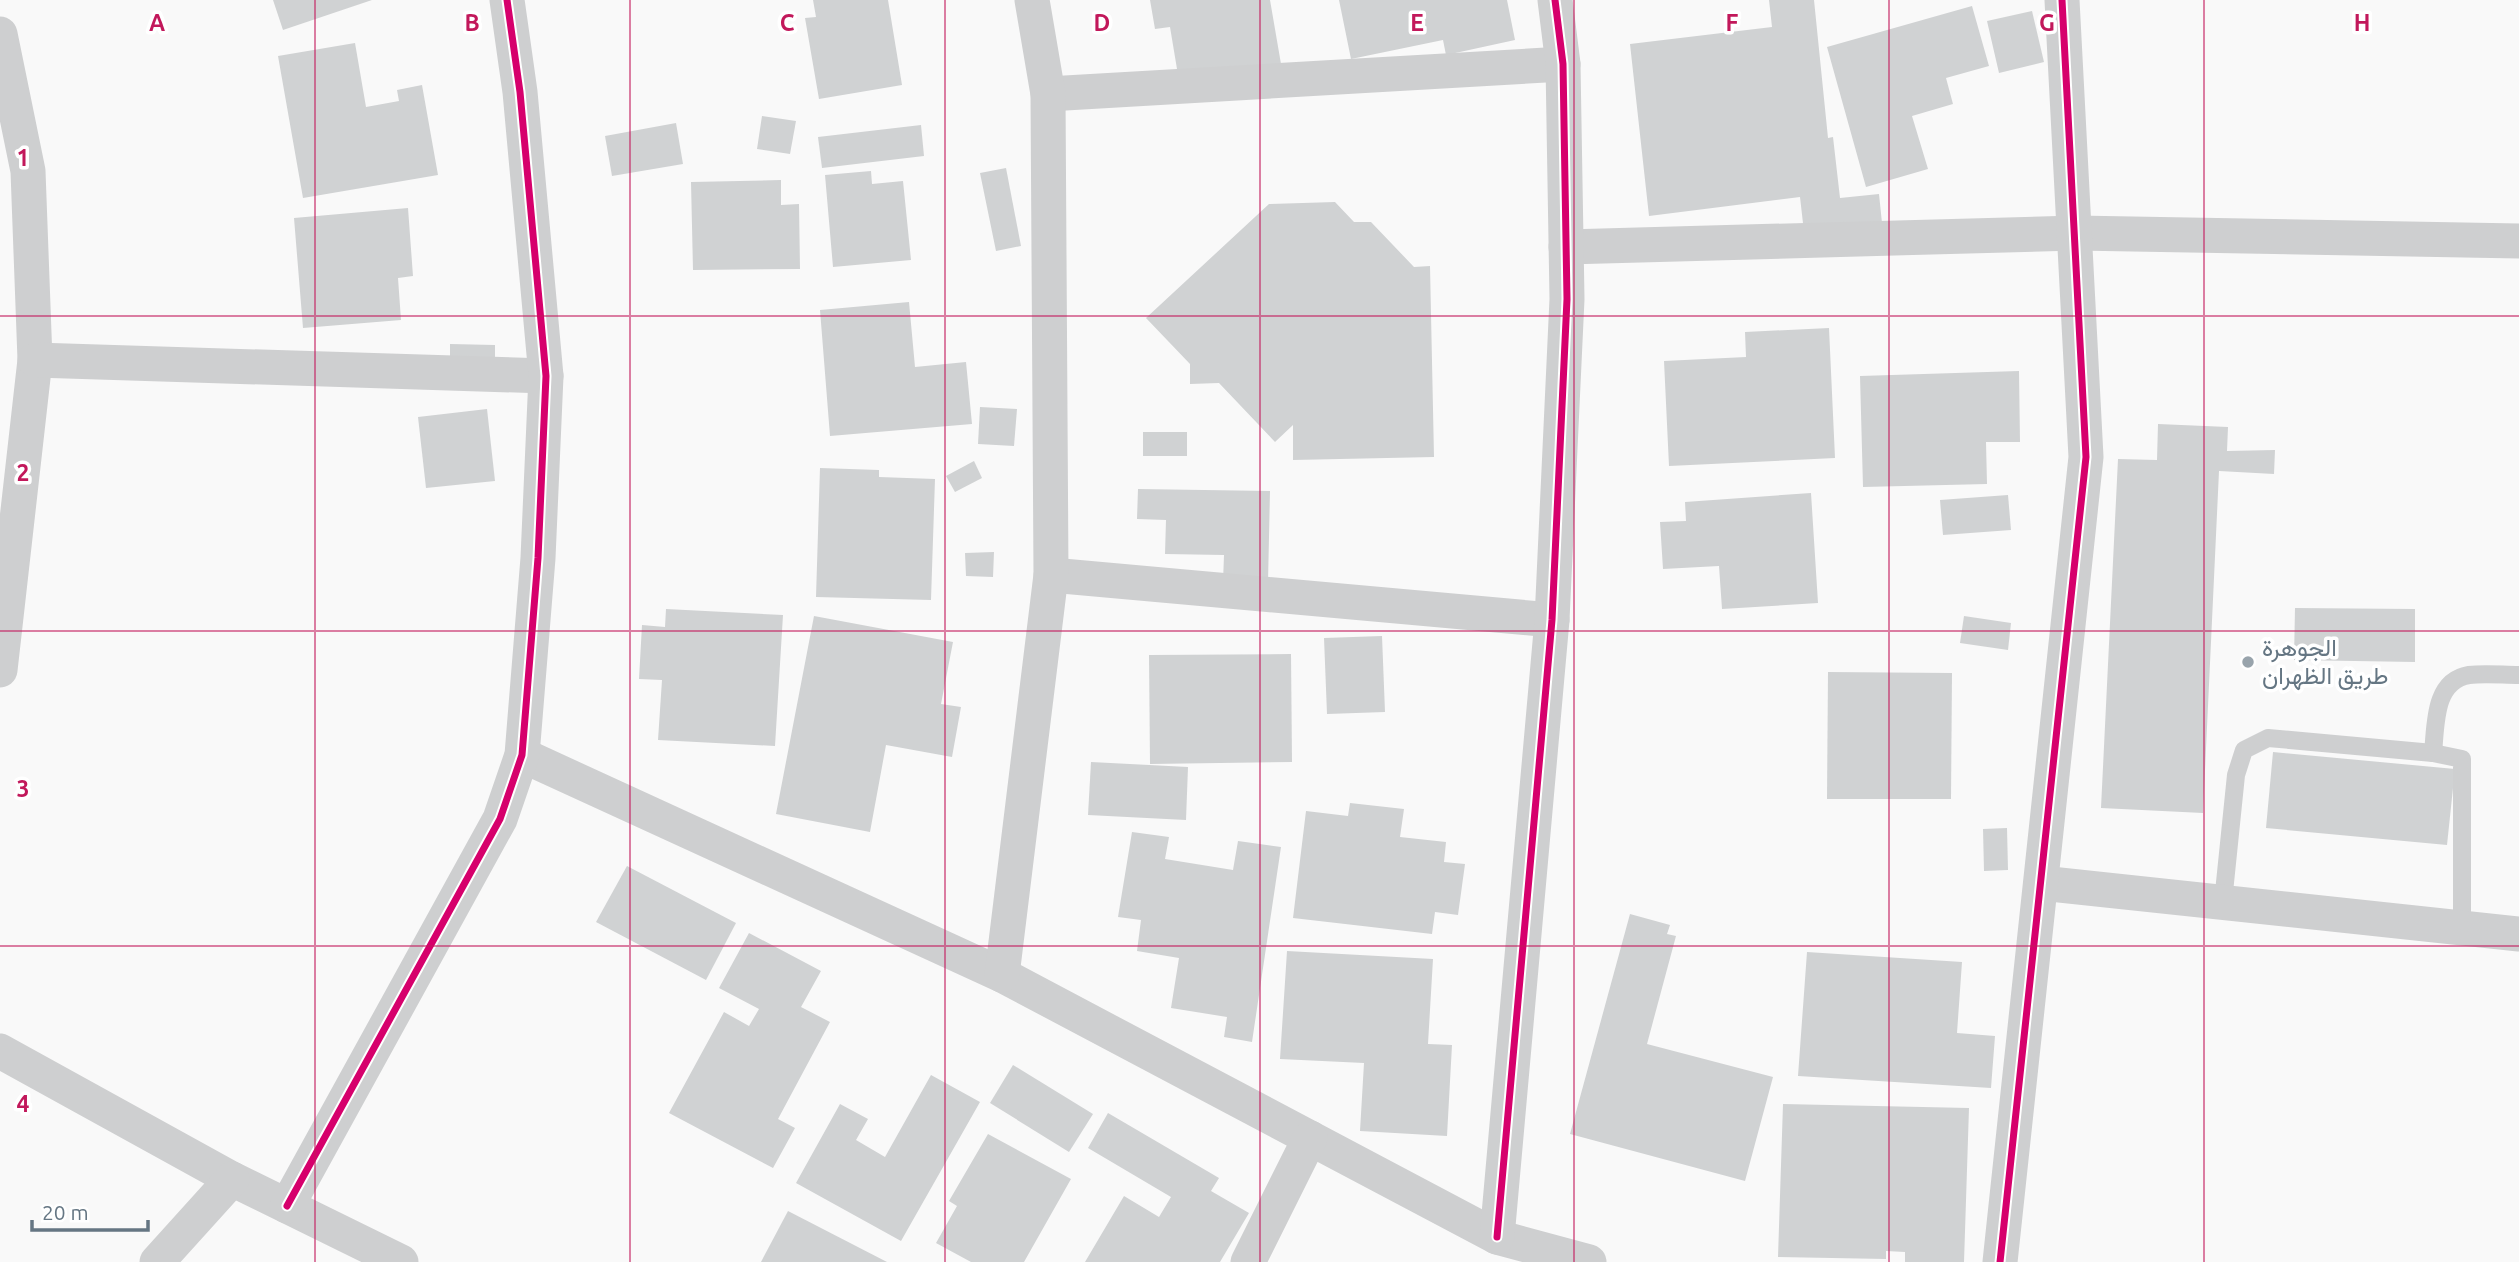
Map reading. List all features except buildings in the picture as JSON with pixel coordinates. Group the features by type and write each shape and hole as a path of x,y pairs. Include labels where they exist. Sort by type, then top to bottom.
{"street":[{"path":"287,1206 500,819 522,755 538,558 546,376 520,92 507,0"},
{"path":"1002,975 1051,575 1048,94 1032,0"},
{"path":"1497,1237 1552,620 1566,313 1563,64 1555,0"},
{"path":"2000,1262 2086,457 2062,0"},
{"path":"0,34 7,58 14,173 35,360 5,561 0,670"},
{"path":"1048,94 1563,64"},
{"path":"1566,247 2076,233 2519,241"},
{"path":"35,360 546,376"},
{"path":"1051,575 1552,620"},
{"path":"522,755 1002,975 1497,1237 1589,1262"},
{"path":"2040,883 2519,934"},
{"path":"0,1051 232,1179 401,1262"},
{"path":"1248,1262 1310,1138"},
{"path":"158,1262 232,1179"}],"lane":[{"path":"2433,753 2438,705 2448,686 2467,676 2519,675"},
{"path":"2223,902 2235,775 2244,750 2268,738 2433,753 2462,760 2462,928"}],"cycle path":[{"path":"287,1206 500,819 522,755 538,558 546,376 520,92 507,0"},
{"path":"1497,1237 1552,620 1567,299 1563,64 1555,0"},
{"path":"2000,1262 2086,457 2062,0"}],"place":[{"name":"الجوهرة طريق الظهران","path":"2248,662"}]}
